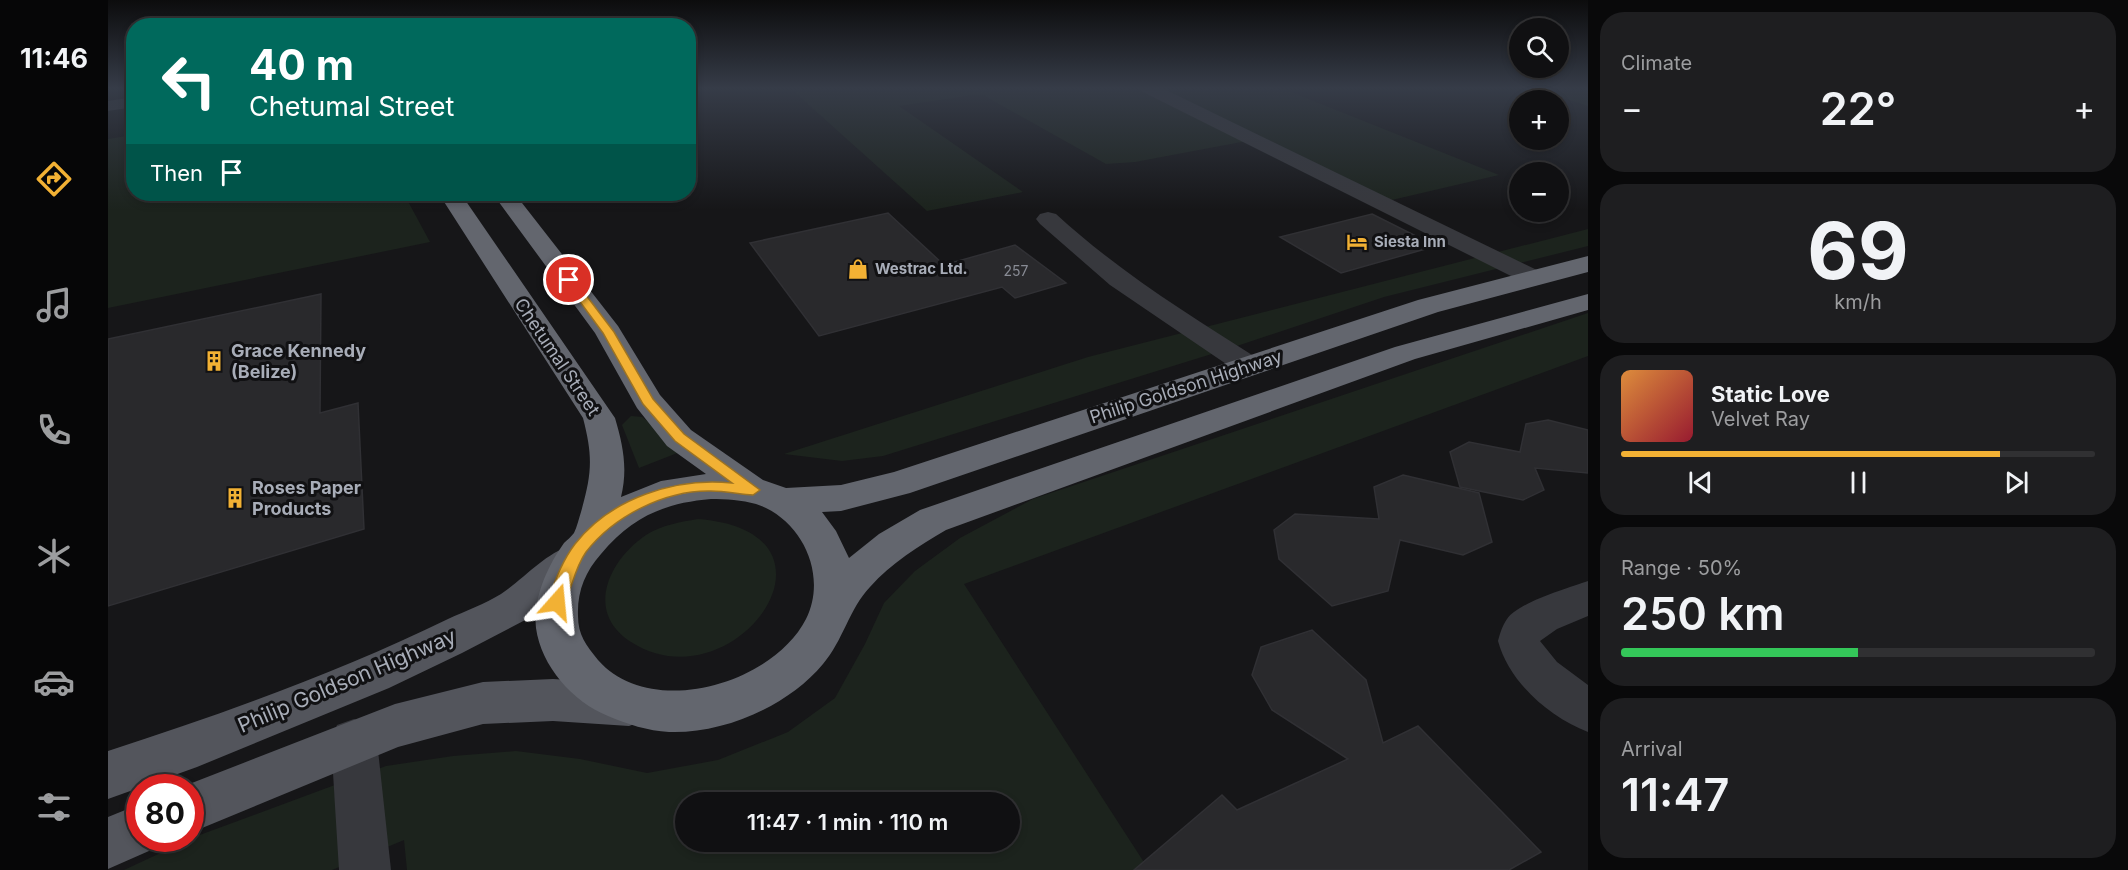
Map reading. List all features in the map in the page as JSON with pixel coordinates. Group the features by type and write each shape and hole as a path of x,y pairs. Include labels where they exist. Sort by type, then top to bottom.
{"highway":[{"name":"Chetumal Street","path":"455,201 599,418 608,451 606,486 582,548 562,581 557,602 556,625 563,647 574,667 592,684 612,697 641,706 670,711 701,708 730,701 759,689 784,673 804,654 820,633 830,611"},
{"path":"509,201 608,332 648,401 680,438 768,496 800,513 816,528 828,548 833,566 834,589 830,611"},
{"name":"Philip Goldson Highway","path":"582,548 626,510 646,499 667,492 711,486 768,496 841,498 898,484 1428,306 1588,264"},
{"path":"830,611 855,576 892,544 933,520 1405,353 1588,302"}],"main road":[{"name":"Philip Goldson Highway","path":"108,775 180,751 373,674 447,640 514,606 582,548"},
{"path":"204,802 395,726 483,703 553,700 641,706"},
{"path":"108,843 126,835"}],"street":[{"path":"1231,129 1534,278"},
{"path":"1048,219 1075,247 1156,305 1249,366"},
{"path":"1588,598 1531,623 1521,632 1518,644 1525,659 1588,711"},
{"path":"354,741 365,870"}],"shaded area":[{"path":"835,129 932,129 1023,192 927,211"},
{"path":"1043,129 1383,129 1499,175 1379,203 1247,141 1135,162 1106,164"},
{"path":"126,136 126,201 408,201 430,242 108,308 108,139"},
{"path":"1588,229 1588,246 1384,297 1231,348 883,456 842,461 784,454 1088,357"},
{"path":"1588,313 1588,356 964,584 1149,870 407,870 404,840 332,870 124,870 163,852 204,852 204,833 386,766 453,756 516,751 580,759 647,773 718,760 788,732 835,698 865,644 884,603 915,571 960,538 1033,499"},
{"path":"631,416 642,417 685,450 639,468 622,425"},
{"path":"698,519 746,531 771,553 776,581 764,610 740,636 708,652 670,656 631,642 617,630 608,616 605,602 607,587 613,572 621,558 646,535 665,526"}],"building":[{"name":"Westrac Ltd.","path":"888,213 944,265 1015,245 1066,283 1015,298 1002,287 819,336 750,243"},
{"name":"Siesta Inn","path":"1372,214 1436,246 1341,273 1280,237"},
{"path":"321,294 320,413 358,403 364,529 108,606 108,339"},
{"path":"1548,420 1588,430 1588,473 1535,468 1544,490 1523,500 1460,487 1450,452 1469,442 1520,452 1526,424"},
{"path":"1403,475 1479,493 1492,542 1463,555 1400,540 1388,591 1332,606 1279,559 1274,530 1295,514 1379,519 1374,487"},
{"path":"1312,630 1366,680 1383,743 1418,726 1541,852 1509,870 1134,870 1222,795 1237,810 1348,759 1272,710 1252,675 1261,647"}],"place":[{"name":"Siesta Inn","path":"1357,242"},
{"name":"Westrac Ltd.","path":"858,269"},
{"name":"Grace Kennedy (Belize)","path":"214,361"},
{"name":"Roses Paper Products","path":"235,498"}],"route":[{"path":"557,602 562,581 580,548 607,522 626,510 646,499 689,488 711,486 753,490 680,438 648,401 608,332 569,280"}]}
